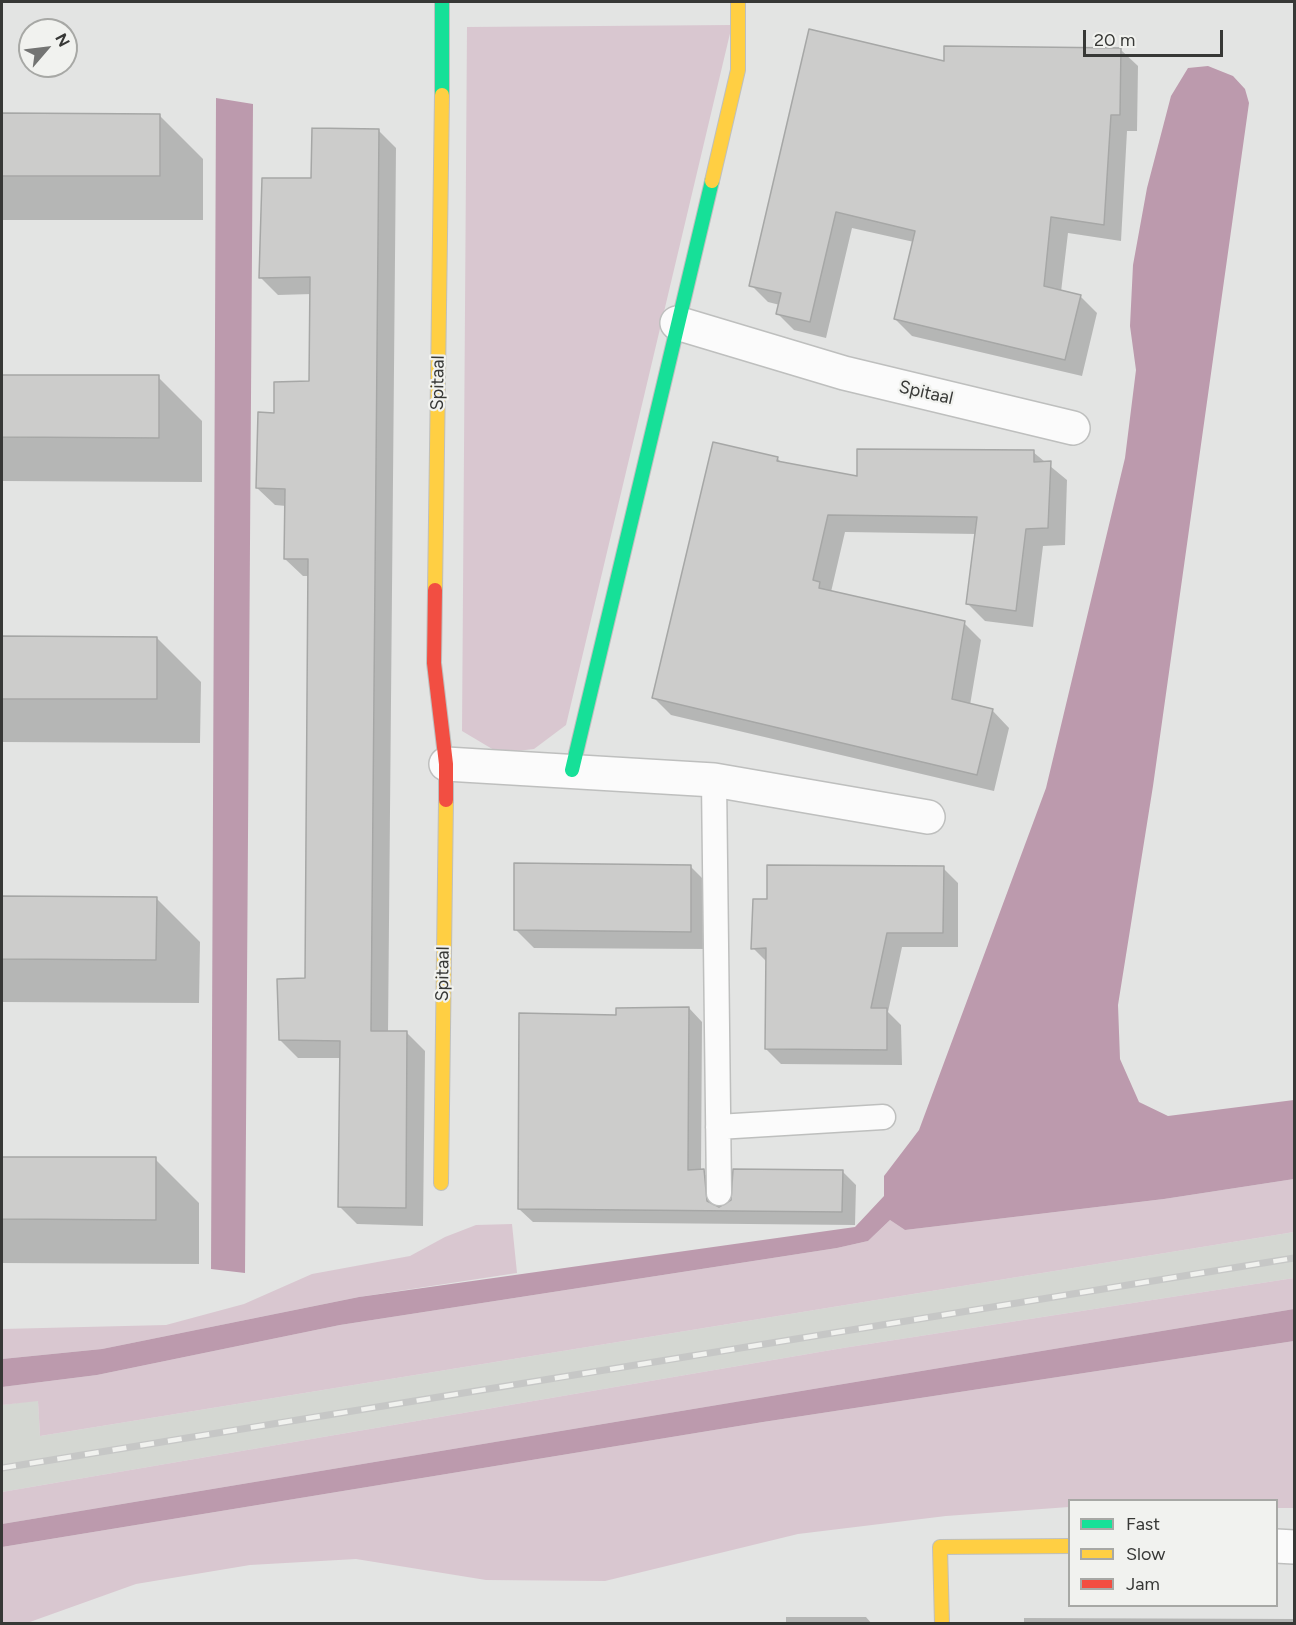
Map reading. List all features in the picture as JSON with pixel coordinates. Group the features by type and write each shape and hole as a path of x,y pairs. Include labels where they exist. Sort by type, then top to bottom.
{"street":[{"name":"Spitaal","path":"441,1184 446,764 434,663 442,194 442,2"},
{"path":"572,770 738,70 738,2"},
{"name":"Spitaal","path":"677,323 844,373 1073,428"},
{"path":"446,764 714,780 928,817"},
{"path":"942,1623 940,1547 1068,1546"},
{"path":"1278,1546 1294,1546"}],"lane":[{"path":"714,780 719,1193"},
{"path":"718,1127 883,1117"}],"shaded area":[{"path":"732,25 566,725 534,749 499,753 462,731 467,27"},
{"path":"1208,66 1233,76 1245,89 1249,103 1153,786 1118,1005 1120,1059 1139,1102 1168,1116 1294,1100 1294,1179 1164,1199 905,1230 890,1220 868,1241 837,1248 340,1325 97,1375 2,1387 2,1359 102,1349 359,1297 855,1227 884,1196 884,1176 919,1130 1046,788 1125,458 1136,370 1130,326 1133,265 1147,188 1171,96 1188,68"},
{"path":"216,98 253,104 245,1273 211,1269"},
{"path":"1294,1179 1294,1232 40,1436 38,1401 2,1405 2,1387 97,1375 340,1325 837,1248 868,1241 890,1220 905,1230 1164,1199"},
{"path":"512,1224 517,1273 359,1297 102,1349 2,1359 2,1329 166,1325 244,1304 312,1274 410,1256 445,1237 476,1225"},
{"path":"1294,1232 1294,1278 843,1348 2,1492 2,1405 38,1400 40,1436"},
{"path":"1294,1278 1294,1309 2,1524 2,1492 843,1348"},
{"path":"1294,1309 1294,1341 763,1422 2,1547 2,1524"},
{"path":"1294,1341 1294,1508 1278,1508 1278,1499 1068,1499 1068,1507 946,1516 798,1534 605,1581 486,1580 356,1559 250,1565 136,1584 27,1623 2,1624 2,1547 763,1422"}],"building":[{"path":"809,29 944,61 944,46 1121,48 1120,115 1111,115 1104,225 1051,217 1044,286 1081,295 1065,360 894,319 915,231 836,212 810,322 776,314 781,293 749,286"},
{"path":"2,113 160,114 160,176 2,176"},
{"path":"312,128 379,129 371,1031 407,1031 406,1208 338,1207 340,1041 279,1040 277,979 305,978 308,559 284,559 285,489 256,488 258,412 274,413 274,382 309,381 310,277 259,278 262,178 311,178"},
{"path":"2,375 159,375 159,438 2,437"},
{"path":"713,442 778,457 777,461 857,476 857,449 1034,450 1034,462 1051,461 1048,528 1026,529 1016,611 966,604 977,517 828,515 813,580 820,582 819,588 965,621 952,699 993,709 977,775 652,698"},
{"path":"2,636 157,637 157,699 2,699"},
{"path":"514,863 691,865 691,932 514,930"},
{"path":"767,865 944,866 943,933 887,933 871,1008 887,1008 887,1050 765,1049 766,948 751,949 753,899 767,899"},
{"path":"2,896 157,897 156,960 2,959"},
{"path":"689,1007 688,1170 704,1169 707,1201 719,1207 731,1200 733,1169 843,1170 842,1212 518,1209 519,1013 616,1015 616,1008"},
{"path":"2,1157 156,1157 156,1220 2,1219"}],"railway":[{"path":"2,1468 1294,1258"}],"traffic: fast":[{"path":"442,2 442,95"},
{"path":"572,770 712,181"}],"traffic: slow":[{"path":"712,181 738,70 738,2"},
{"path":"435,590 442,95"},
{"path":"441,1183 446,800"},
{"path":"942,1624 940,1547 1068,1546"}],"traffic: jam":[{"path":"435,590 434,663 446,764 446,800"}]}
